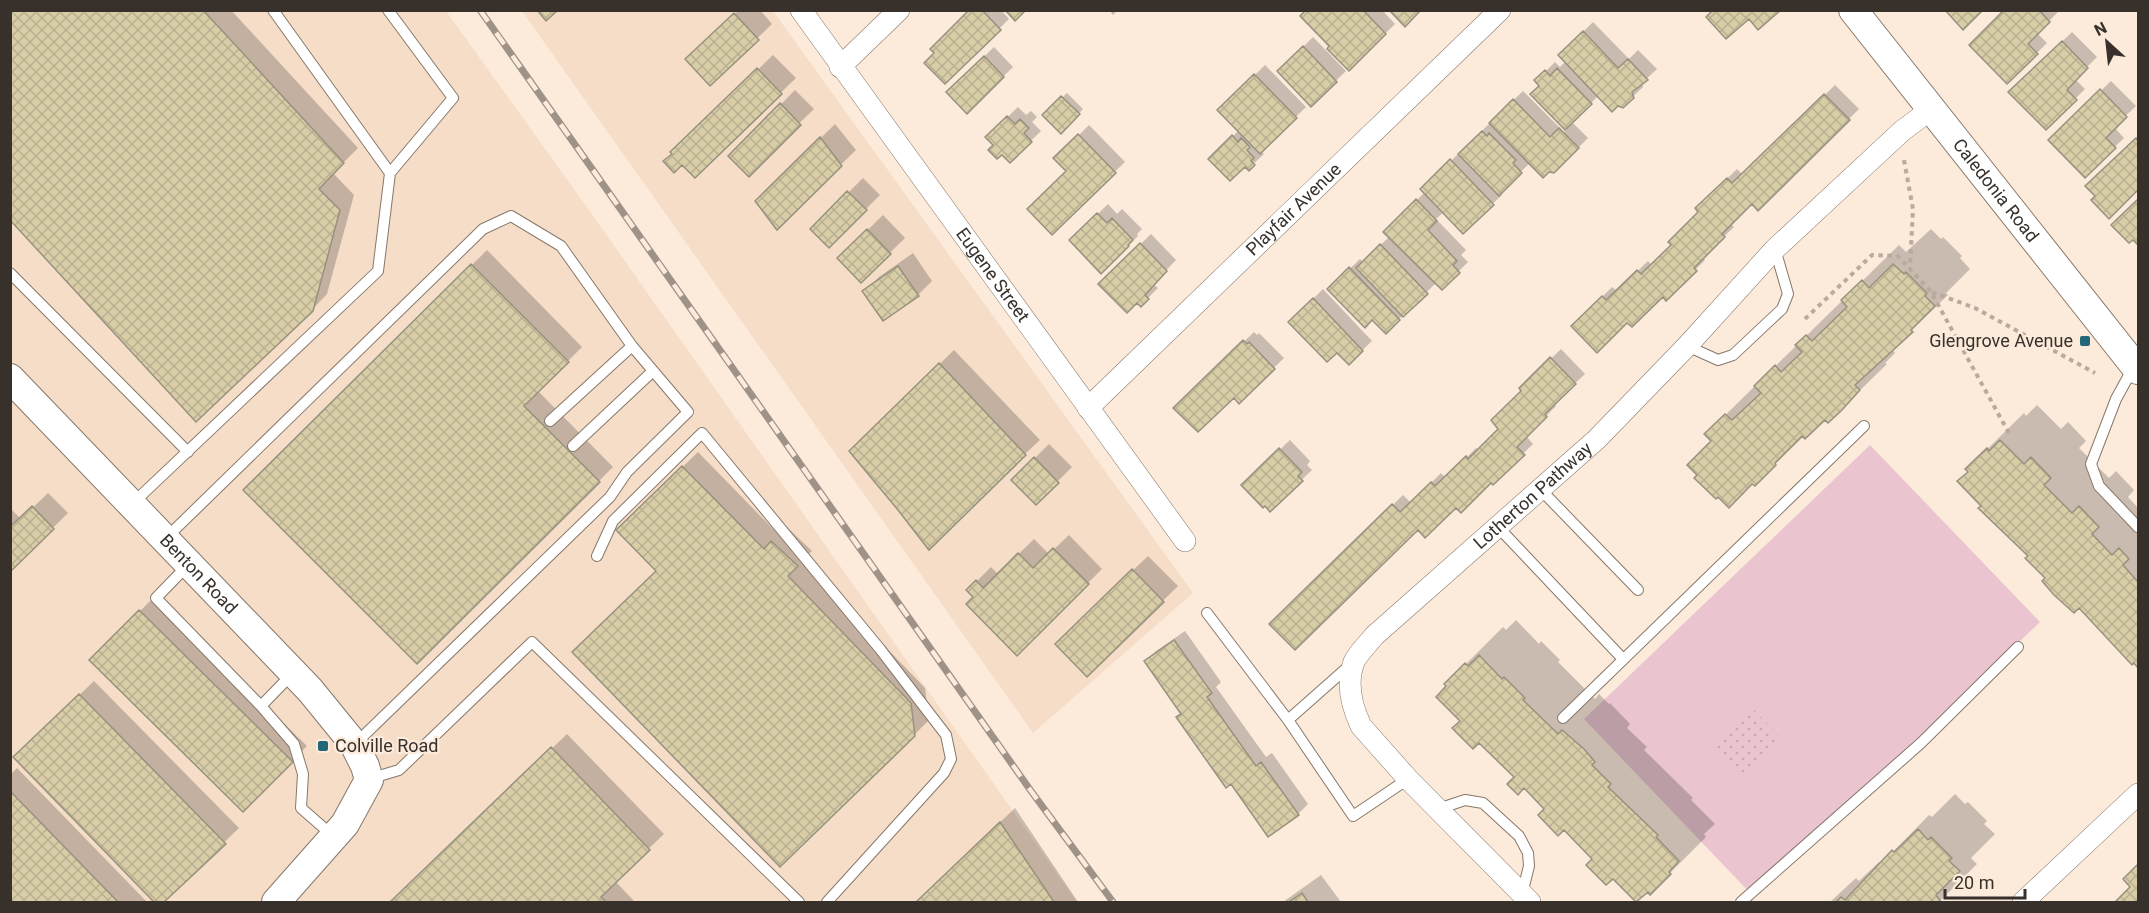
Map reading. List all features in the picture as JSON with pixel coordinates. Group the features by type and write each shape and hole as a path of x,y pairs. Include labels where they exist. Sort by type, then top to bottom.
{"street":[{"name":"Eugene Street","path":"801,10 1185,541"},
{"path":"840,67 899,10"},
{"name":"Playfair Avenue","path":"1088,408 1500,10"},
{"name":"Caledonia Road","path":"1853,10 1930,110 2137,367"},
{"name":"Lotherton Pathway","path":"1354,662 1374,636 1597,439 1687,346 1775,249 1890,143 1930,110"},
{"name":"Benton Road","path":"10,378 294,672 354,744 369,780"},
{"path":"1354,662 1350,687 1356,716 1361,726 1407,779 1526,898"},
{"path":"276,903 345,824 369,780"},
{"path":"2023,903 2048,877 2139,794"}],"lane":[{"path":"273,10 390,173"},
{"path":"132,504 378,271 390,173 453,98 388,10"},
{"path":"165,539 483,229 511,216 561,246 632,346 688,412 627,472 610,496 354,744"},
{"path":"1687,346 1718,360 1733,356 1782,309 1788,294 1775,249"},
{"path":"10,273 188,452"},
{"path":"550,422 632,346"},
{"path":"2137,367 2116,399 2091,464 2099,486 2139,527"},
{"path":"573,446 653,371"},
{"path":"1563,718 1864,426"},
{"path":"597,556 613,522 702,433 880,649 946,735 951,759 944,773 827,903"},
{"path":"1541,490 1638,590"},
{"path":"1498,527 1623,659"},
{"path":"189,564 156,598 261,706 294,744 303,774 301,808 334,837"},
{"path":"1207,613 1288,720 1353,816 1407,779"},
{"path":"369,780 399,770 532,642 799,903"},
{"path":"1741,903 1921,743 2018,647"},
{"path":"1288,720 1354,662"},
{"path":"261,706 294,672"},
{"path":"1438,809 1465,800 1483,803 1519,836 1528,853 1526,898"}],"path":[{"path":"1890,143 1905,161 1913,208 1910,269"},
{"path":"1805,319 1872,255 1898,256 1931,292 2010,435"},
{"path":"1931,292 1975,308 2095,373"}],"shaded area":[{"path":"10,11 446,11 1077,902 11,902"},
{"path":"522,11 773,11 1193,593 1033,733"},
{"path":"1870,445 2040,622 1754,897 1584,719"},
{"path":"1751,707 1782,739 1744,776 1714,744"}],"building":[{"path":"10,10 203,10 344,163 319,189 340,210 313,311 196,422 10,220"},
{"path":"537,10 558,10 546,21"},
{"path":"969,10 982,10 1001,30 945,84 924,63 934,53 930,49"},
{"path":"1005,10 1026,10 1015,21"},
{"path":"1306,10 1363,10 1386,34 1349,71 1300,16"},
{"path":"1389,10 1421,10 1405,27"},
{"path":"1713,10 1781,10 1758,30 1749,19 1726,39 1706,17"},
{"path":"1945,10 1983,10 1963,30"},
{"path":"2004,10 2039,10 2050,22 2028,44 2038,54 2007,84 1969,45"},
{"path":"734,13 759,40 710,86 685,59"},
{"path":"1583,31 1618,68 1628,59 1648,80 1632,92 1634,98 1623,108 1618,106 1612,112 1558,55"},
{"path":"2062,41 2088,68 2067,90 2077,100 2046,130 2008,92"},
{"path":"1303,46 1337,82 1311,107 1277,71"},
{"path":"984,56 1004,77 967,114 946,92"},
{"path":"757,68 782,94 695,178 682,165 674,173 663,161 672,154 670,152"},
{"path":"1557,68 1592,104 1565,130 1530,94 1539,86 1534,80 1545,70 1550,76"},
{"path":"1254,74 1297,118 1260,154 1217,110"},
{"path":"2100,89 2127,117 2106,138 2116,148 2085,178 2048,140"},
{"path":"1824,94 1850,120 1758,211 1752,204 1722,234 1725,237 1694,268 1697,271 1666,301 1663,297 1632,327 1627,323 1597,353 1571,326 1602,296 1606,300 1637,270 1641,274 1671,245 1668,242 1698,212 1695,208 1727,178 1732,183"},
{"path":"1061,96 1080,114 1061,134 1042,115"},
{"path":"1513,99 1550,137 1559,128 1579,148 1554,173 1549,172 1543,178 1489,123"},
{"path":"780,103 801,125 749,177 728,156"},
{"path":"1007,116 1015,124 1020,119 1029,128 1024,133 1032,142 1010,163 1002,155 997,159 988,150 993,145 985,137"},
{"path":"1482,131 1487,136 1489,133 1516,160 1513,163 1522,173 1499,196 1458,154"},
{"path":"1078,134 1116,173 1052,235 1027,209 1066,171 1053,158"},
{"path":"1232,135 1238,142 1241,138 1250,147 1247,150 1254,158 1251,161 1255,165 1249,171 1245,167 1230,181 1208,159"},
{"path":"820,137 842,166 777,230 755,201"},
{"path":"2136,138 2138,141 2138,190 2109,219 2091,200 2095,196 2085,186"},
{"path":"1450,159 1494,205 1463,234 1420,189"},
{"path":"847,191 867,210 829,248 810,229"},
{"path":"1416,199 1437,221 1428,230 1457,261 1453,265 1460,273 1442,290 1383,232"},
{"path":"2138,199 2138,245 2133,240 2129,243 2111,225"},
{"path":"1097,213 1107,223 1112,218 1133,240 1101,274 1069,240"},
{"path":"867,229 891,254 861,283 837,258"},
{"path":"1140,243 1167,271 1145,295 1149,299 1141,307 1137,303 1127,313 1098,284"},
{"path":"1380,244 1428,294 1403,317 1356,268"},
{"path":"471,264 569,362 524,406 600,482 417,664 243,490"},
{"path":"1893,264 1904,274 1906,272 1927,293 1925,296 1935,306 1911,330 1913,332 1855,385 1860,390 1828,423 1825,420 1805,439 1802,436 1755,486 1752,484 1729,508 1718,497 1716,499 1694,478 1697,475 1687,465 1711,441 1704,434 1725,414 1732,420 1761,393 1754,386 1775,365 1781,372 1802,352 1795,345 1806,335 1812,341 1847,307 1841,300 1862,280 1869,288"},
{"path":"898,266 919,296 883,321 862,291"},
{"path":"1349,267 1400,320 1386,334 1372,320 1365,328 1327,289"},
{"path":"1313,298 1363,351 1349,365 1337,353 1327,362 1288,322"},
{"path":"1243,340 1247,344 1249,342 1275,369 1239,404 1234,398 1198,432 1173,408"},
{"path":"1550,357 1576,384 1545,414 1547,417 1517,447 1525,455 1493,485 1491,483 1461,513 1456,508 1425,538 1418,530 1295,650 1269,624 1392,504 1400,512 1431,482 1435,486 1466,456 1468,459 1498,429 1491,420 1521,391 1519,388"},
{"path":"939,363 1026,455 929,550 849,451"},
{"path":"2000,440 2024,464 2031,457 2051,478 2044,485 2072,513 2079,506 2099,527 2092,534 2112,555 2119,548 2129,559 2123,565 2138,582 2138,668 2134,663 2132,665 2079,608 2074,613 2054,595 2042,581 2045,578 2025,558 2028,556 1978,508 1981,506 1957,481 1968,472 1965,469 1987,448 1989,451"},
{"path":"1279,448 1302,472 1298,476 1303,481 1270,512 1265,506 1263,508 1241,485"},
{"path":"1034,457 1059,483 1036,505 1011,480"},
{"path":"682,466 764,549 771,541 798,566 788,576 911,703 915,736 780,867 572,652 656,571 616,530"},
{"path":"32,506 54,529 10,572 10,527"},
{"path":"1053,548 1089,584 1017,656 966,604 973,597 966,590 976,580 983,588 1018,553 1033,568"},
{"path":"1132,569 1164,602 1087,677 1055,644"},
{"path":"139,610 293,762 243,812 89,660"},
{"path":"1174,640 1212,693 1207,697 1256,766 1261,762 1299,815 1268,837 1231,784 1226,788 1176,717 1181,714 1144,661"},
{"path":"1479,655 1502,679 1504,677 1525,698 1523,700 1558,734 1562,730 1584,749 1595,762 1592,765 1611,784 1608,787 1658,835 1656,837 1679,861 1669,872 1671,874 1650,895 1648,892 1636,902 1613,879 1606,885 1586,865 1592,859 1564,830 1558,836 1538,815 1544,809 1524,788 1518,795 1507,784 1514,777 1479,743 1473,749 1452,728 1460,721 1436,697 1446,686 1444,684 1465,663 1468,666"},
{"path":"79,694 226,844 164,902 154,902 13,757"},
{"path":"551,747 650,850 601,897 606,902 390,902"},
{"path":"10,791 118,902 10,902"},
{"path":"1000,822 1054,902 916,902"},
{"path":"1918,829 1928,840 1931,837 1952,858 1949,861 1960,871 1936,895 1941,902 1836,902 1841,897 1845,900 1892,850 1894,852"},
{"path":"2138,864 2138,902 2115,902 2130,887 2123,879"},
{"path":"1302,893 1308,902 1289,902"}],"railway":[{"path":"480,10 1031,791 1113,902"}],"place":[{"name":"Glengrove Avenue","path":"2085,341"},
{"name":"Colville Road","path":"323,746"}]}
